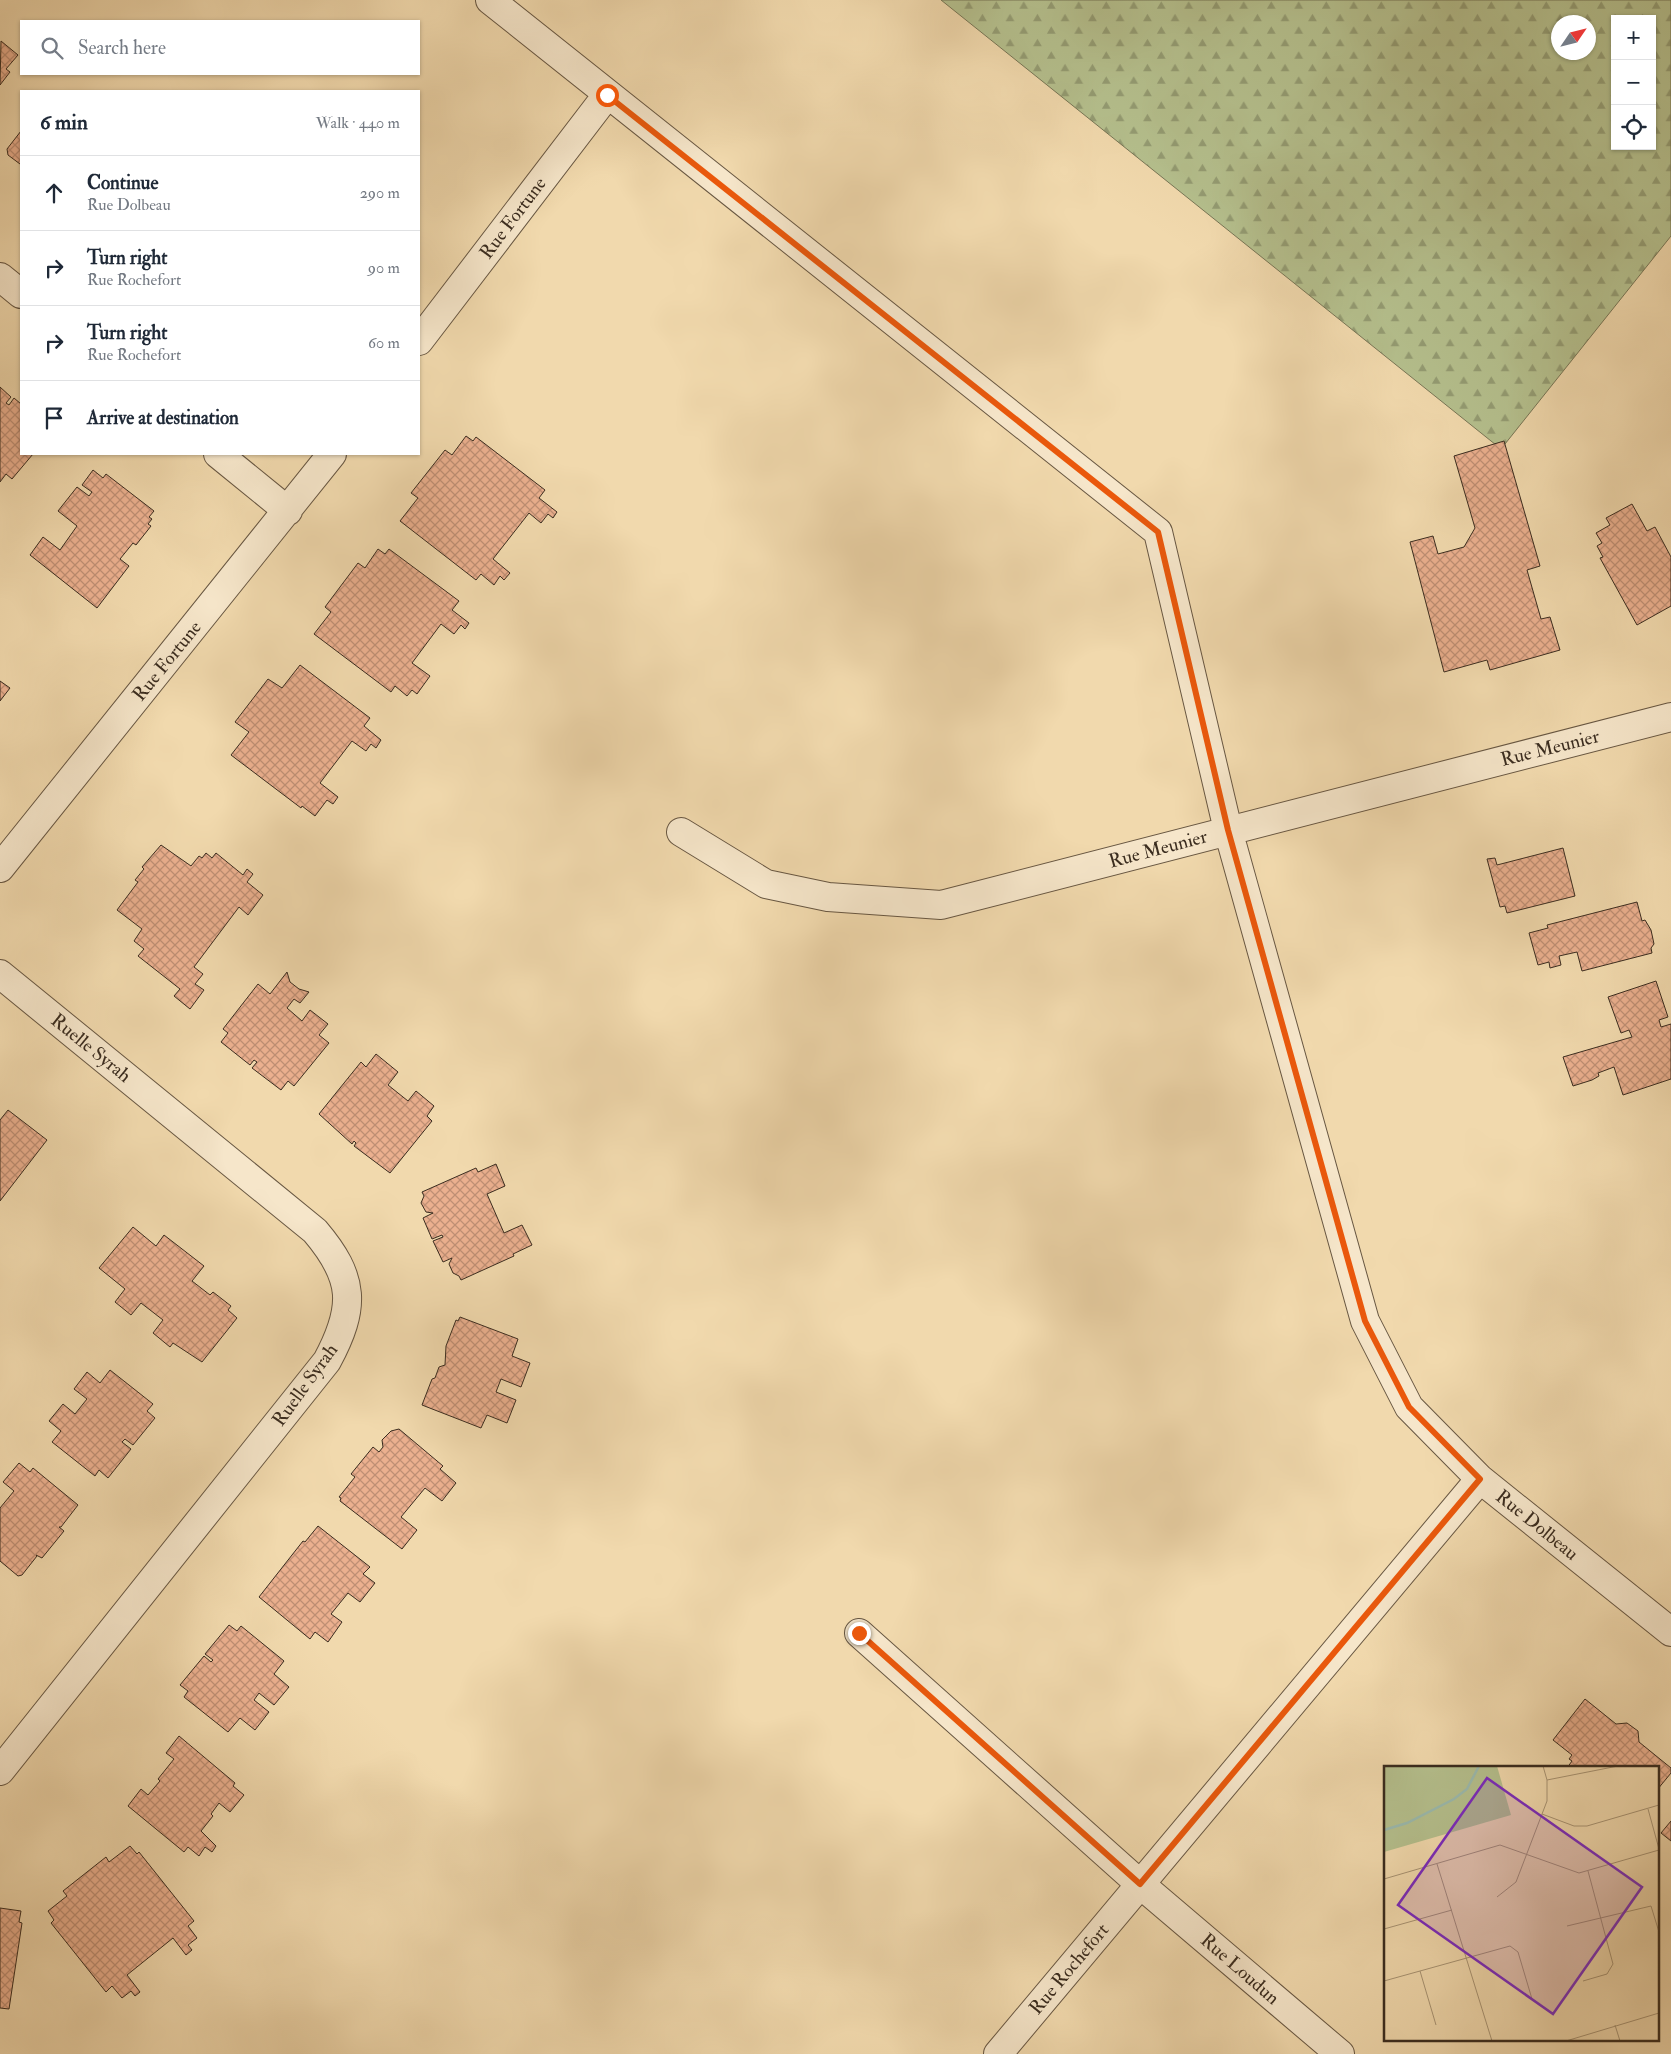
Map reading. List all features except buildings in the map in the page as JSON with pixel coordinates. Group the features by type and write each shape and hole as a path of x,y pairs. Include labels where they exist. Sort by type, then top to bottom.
{"street":[{"name":"Rue Dolbeau","path":"490,0 1158,532 1228,830 1365,1321 1409,1407 1480,1479 1671,1632"},
{"name":"Rue Fortune","path":"420,340 607,95"},
{"path":"0,277 20,293"},
{"path":"219,455 288,511"},
{"name":"Rue Fortune","path":"0,868 331,455"},
{"name":"Rue Meunier","path":"681,832 766,884 828,897 941,905 1671,717"},
{"name":"Ruelle Syrah","path":"0,974 315,1231 332,1250 343,1272 348,1295 347,1314 343,1328 327,1361 0,1771"},
{"name":"Rue Rochefort","path":"998,2054 1480,1479"},
{"path":"859,1633 1140,1884"},
{"name":"Rue Loudun","path":"1140,1884 1340,2054"}],"green space":[{"path":"941,0 1671,0 1671,236 1501,449"}],"route":[{"path":"607,95 1158,532 1228,830 1365,1321 1409,1407 1480,1479 1140,1884 859,1633"}]}
